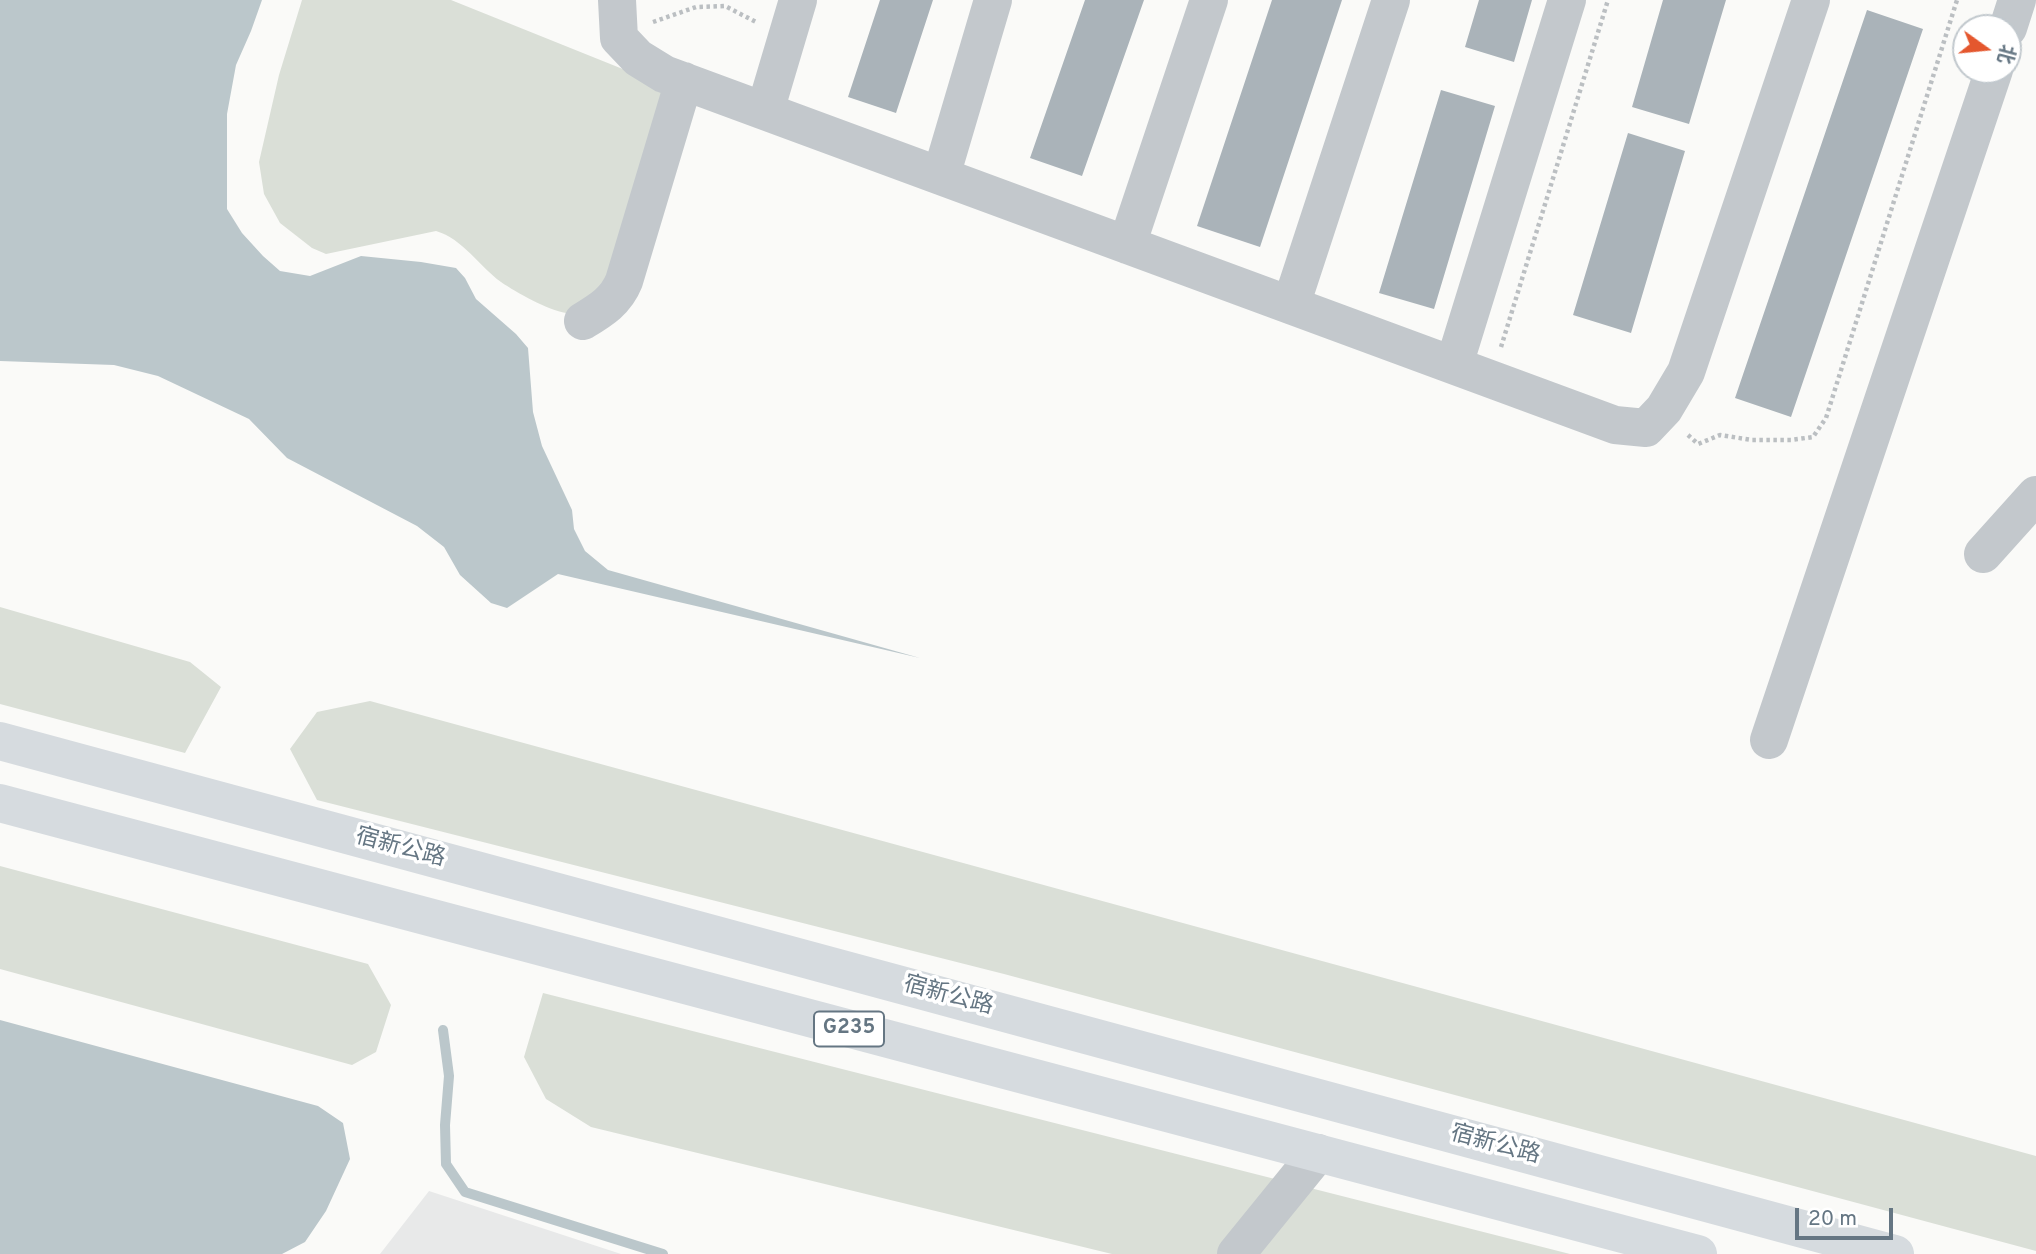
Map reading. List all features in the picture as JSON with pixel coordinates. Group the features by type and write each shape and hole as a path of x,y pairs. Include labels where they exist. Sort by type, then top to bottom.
{"highway":[{"name":"宿新公路","path":"0,741 1895,1254"},
{"name":"G235","path":"0,803 1698,1254"}],"street":[{"path":"617,0 619,38 638,58 664,74 1615,425 1646,428 1664,409 1685,372 1811,0"},
{"path":"765,111 799,0"},
{"path":"941,176 993,0"},
{"path":"1127,244 1209,0"},
{"path":"1291,305 1391,0"},
{"path":"1454,365 1567,0"},
{"path":"583,321 618,295 624,281 684,81"},
{"path":"1769,740 1989,84"},
{"path":"1983,554 2036,495"},
{"path":"1236,1254 1318,1153"}],"path":[{"path":"1491,379 1608,0"},
{"path":"1664,409 1698,444 1720,435 1752,440 1813,437 1826,418 1958,0"},
{"path":"619,38 696,7 725,6 758,23 785,45"}],"shaded area":[{"path":"0,0 262,0 236,65 227,114 227,209 242,233 263,256 280,271 310,276 361,256 456,268 465,278 476,299 528,348 533,412 542,446 572,510 574,529 585,551 608,570 920,658 558,574 507,608 491,603 460,575 444,547 417,526 287,458 249,419 158,376 114,365 0,361"},
{"path":"302,0 451,0 670,88 611,286 566,313 542,305 508,286 493,276 454,240 436,231 326,254 312,248 280,223 264,194 259,162 279,75"},
{"path":"0,607 190,662 221,687 185,753 0,704"},
{"path":"370,701 2036,1156 2036,1251 1004,974 317,800 290,749 317,712"},
{"path":"0,866 368,964 391,1005 376,1052 352,1065 0,969"},
{"path":"543,993 1570,1254 1112,1254 591,1127 546,1099 524,1057"},
{"path":"0,1020 318,1106 343,1123 350,1159 326,1211 305,1242 282,1254 0,1254"},
{"path":"429,1191 621,1254 380,1254"}],"building":[{"path":"880,0 933,0 896,113 848,97"},
{"path":"1085,0 1144,0 1082,176 1030,158"},
{"path":"1272,0 1342,0 1260,247 1197,226"},
{"path":"1479,0 1532,0 1514,62 1465,47"},
{"path":"1663,0 1726,0 1689,124 1632,107"},
{"path":"1867,10 1923,29 1791,417 1735,398"},
{"path":"1441,90 1495,106 1434,309 1379,293"},
{"path":"1628,133 1685,151 1631,333 1573,315"}],"waterway":[{"path":"443,1030 449,1076 445,1125 446,1164 465,1192 663,1254"}]}
